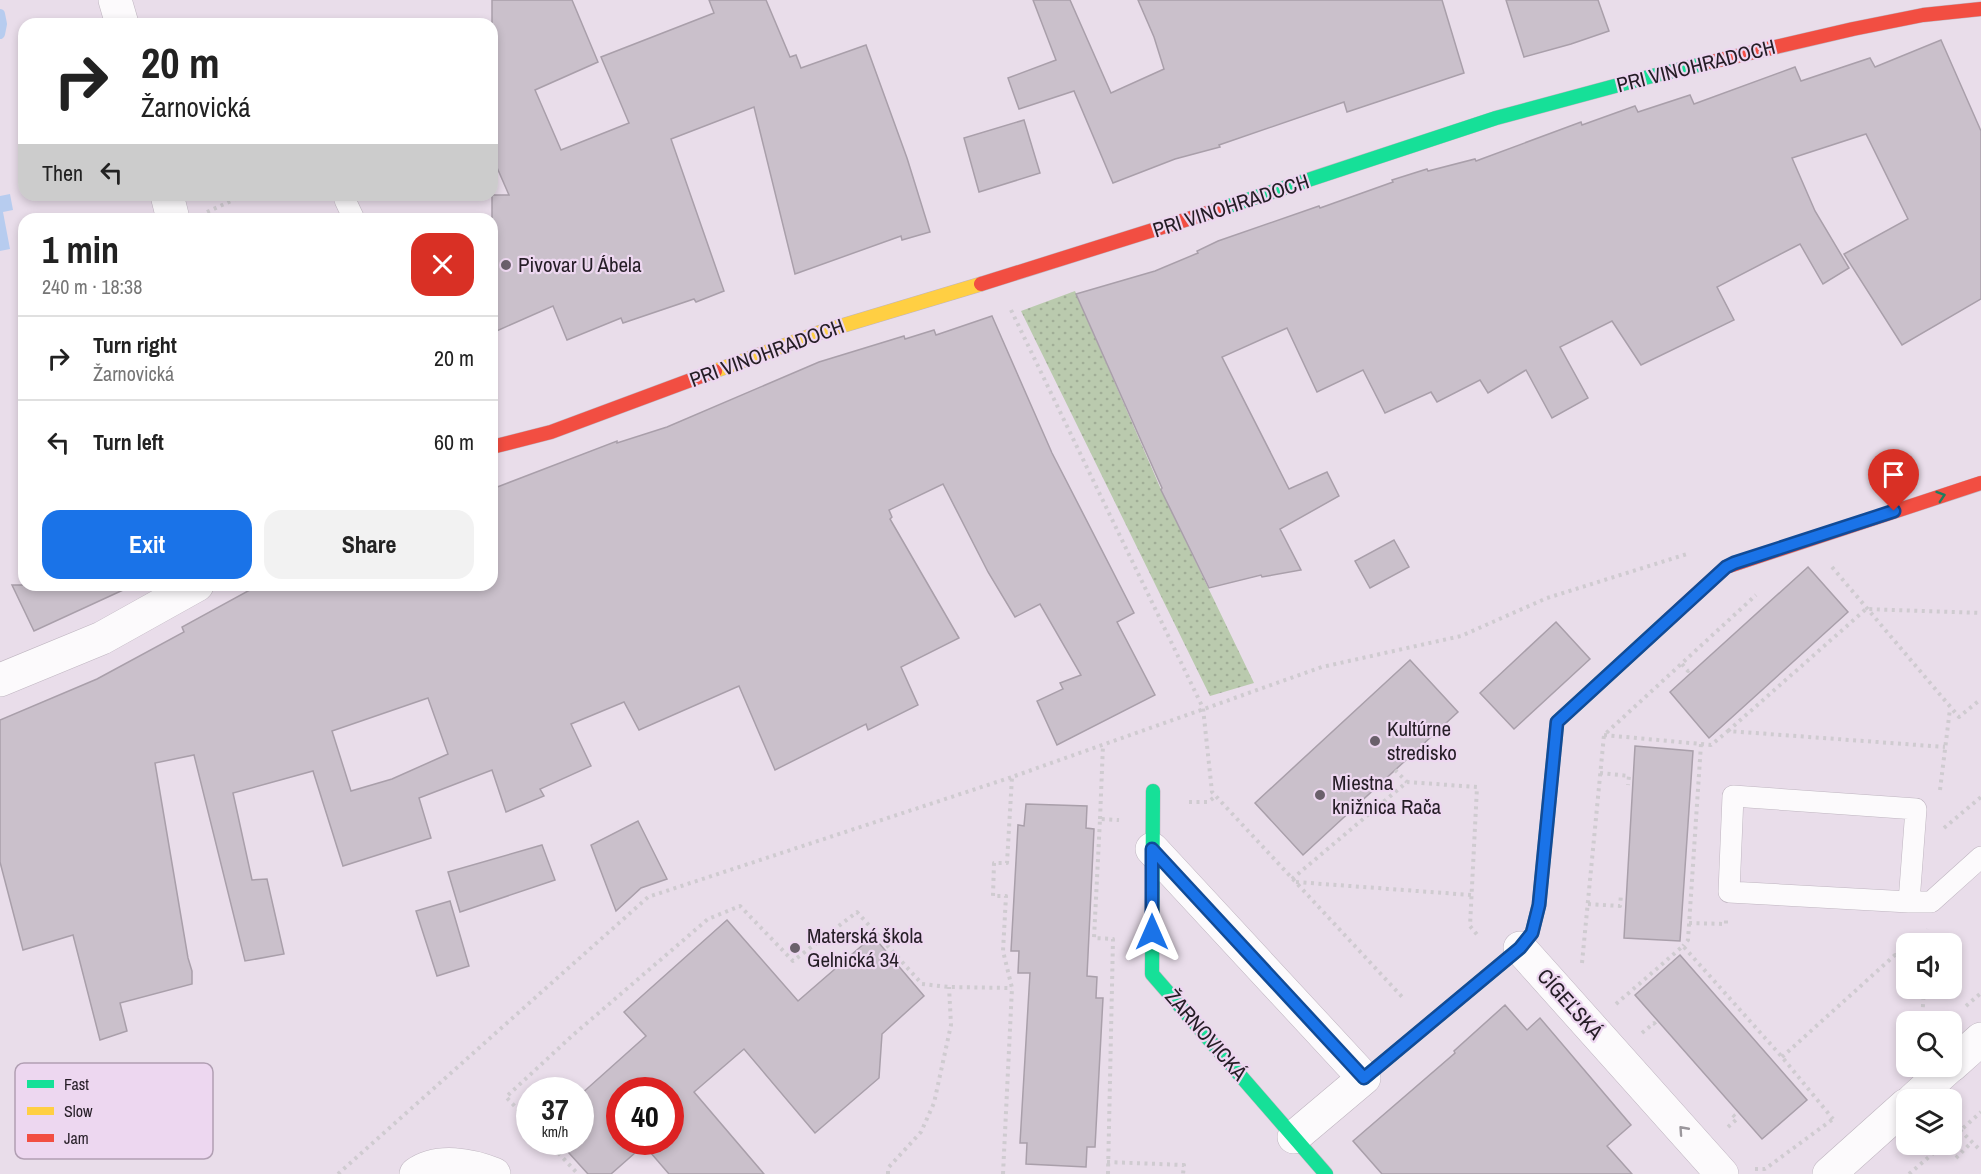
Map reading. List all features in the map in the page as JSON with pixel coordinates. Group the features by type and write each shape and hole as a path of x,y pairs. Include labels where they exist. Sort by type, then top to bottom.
{"street":[{"path":"115,0 120,18"},
{"name":"PRI VINOHRADOCH","path":"498,445 551,432 818,333 1210,213 1496,118 1652,76 1853,29 1923,15 1981,9"},
{"path":"172,201 183,213"},
{"path":"1294,1137 1520,948 1532,933 1539,905 1557,722 1726,567 1981,483"},
{"path":"0,680 102,638 186,591"},
{"name":"ŽARNOVICKÁ","path":"1153,791 1152,974 1326,1174"},
{"path":"1152,836 1364,1078"},
{"name":"CÍGEĽSKÁ","path":"1520,948 1734,1171"},
{"path":"1962,1056 1981,1039"},
{"path":"1925,1089 1939,1077"},
{"path":"1829,1174 1896,1114"},
{"path":"416,1174 430,1166 454,1165 477,1168 494,1174"}],"lane":[{"path":"1909,903 1916,808 1732,796 1728,892 1909,903 1931,902 1981,857"}],"path":[{"path":"197,213 228,201"},
{"path":"1007,303 1203,708 1212,792 1392,986"},
{"path":"338,1174 648,897 1012,777 1322,667 1461,636 1547,598 1692,552"},
{"path":"1825,559 1959,717 1981,699"},
{"path":"1581,971 1604,735 1757,595"},
{"path":"1604,735 1711,745 1866,609 1981,613"},
{"path":"1682,663 1688,670 1692,667"},
{"path":"1728,731 1945,747"},
{"path":"1103,744 1094,938 1113,939 1108,1174"},
{"path":"1615,1005 1688,940 1701,744"},
{"path":"1294,881 1472,895 1477,787 1407,782 1395,771"},
{"path":"1600,773 1629,776 1628,785"},
{"path":"1003,1174 1012,988 1004,951 1006,896 993,896 994,863 1007,863 1012,777"},
{"path":"1294,881 1407,782"},
{"path":"1942,830 1981,797"},
{"path":"1100,819 1152,836"},
{"path":"1588,904 1620,906 1621,895"},
{"path":"528,1077 708,919 740,906 793,961 857,912 921,984 1012,988"},
{"path":"1683,946 1782,1057 1833,1119"},
{"path":"1782,1057 1896,955"},
{"path":"888,1174 888,1168 921,1132 934,1102 951,1025 949,987"},
{"path":"1640,1035 1654,1023 1658,1028"},
{"path":"516,1088 506,1097 516,1107"},
{"path":"1734,1171 1765,1169 1841,1112"},
{"path":"1962,1128 1981,1112"},
{"path":"1962,1132 1981,1152"},
{"path":"1956,1158 1972,1142"},
{"path":"560,1155 578,1174"},
{"path":"1909,1174 1931,1155"},
{"path":"1107,1162 1184,1165 1183,1174"}],"green space":[{"path":"1075,291 1163,494 1254,683 1210,696 1021,311"}],"water":[{"path":"10,194 13,210 3,212 10,249 0,251 0,196"}],"building":[{"path":"492,0 572,0 598,62 535,90 561,150 629,123 601,57 714,13 709,0 766,0 790,57 796,55 801,68 866,45 907,158 930,232 902,240 901,236 795,274 754,107 671,139 724,291 696,302 694,299 623,323 621,318 567,340 553,306 498,330 498,213 492,213 492,201 498,201 498,195 509,195 498,170 498,18 492,18"},
{"path":"1033,0 1070,0 1111,93 1164,69 1154,37 1138,0 1442,0 1464,73 1347,112 1344,102 1219,145 1220,147 1175,159 1113,183 1074,91 1019,109 1008,78 1056,60"},
{"path":"1506,0 1598,0 1609,31 1524,57"},
{"path":"1941,40 1981,131 1981,299 1902,345 1844,254 1908,219 1866,134 1792,158 1815,211 1849,268 1823,284 1800,244 1717,287 1734,320 1641,365 1612,321 1560,347 1588,398 1552,418 1526,370 1488,393 1480,380 1437,402 1431,392 1385,413 1363,370 1317,392 1287,328 1222,357 1289,489 1327,472 1339,496 1280,529 1301,570 1262,577 1261,575 1209,588 1161,490 1076,294 1155,271 1198,253 1197,251 1218,241 1319,206 1320,208 1393,182 1392,180 1427,169 1428,171 1475,159 1476,161 1581,122 1582,125 1635,106 1638,112 1690,95 1694,104 1795,67 1801,81 1870,58 1875,67"},
{"path":"1024,120 1040,173 979,192 964,138"},
{"path":"992,316 1052,453 1134,613 1117,622 1155,695 1057,745 1037,701 1063,689 1060,683 1081,675 1040,604 1015,617 988,572 943,484 889,510 892,517 890,519 959,638 901,667 918,705 868,730 866,724 775,770 739,686 639,730 624,702 571,724 591,766 540,789 544,796 506,812 492,770 419,798 431,838 343,866 313,771 233,793 252,880 267,879 284,954 245,961 194,755 155,763 192,971 192,984 120,1003 127,1031 100,1040 73,935 23,950 0,862 0,720 97,679 184,632 182,627 248,591 498,591 498,487 617,441 617,443 667,427 819,362 904,336 905,339 934,330 936,335","holes":["428,698 448,754 392,779 351,791 332,731"]},
{"path":"1394,540 1409,567 1370,588 1355,561"},
{"path":"1808,567 1848,612 1709,738 1670,692"},
{"path":"12,585 18,585 18,591 121,591 34,631"},
{"path":"1556,622 1590,659 1514,729 1480,693"},
{"name":"Kultúrne stredisko","path":"1410,660 1458,712 1303,855 1255,803"},
{"path":"1635,746 1693,751 1680,941 1624,938"},
{"path":"1026,804 1087,806 1086,828 1094,829 1087,976 1097,977 1096,998 1103,998 1095,1147 1087,1147 1086,1167 1026,1164 1027,1143 1020,1143 1030,973 1018,973 1019,951 1011,951 1018,825 1024,826"},
{"path":"638,821 667,879 641,888 616,911 591,845"},
{"path":"542,845 555,880 460,912 448,872"},
{"path":"450,901 469,966 437,976 416,911"},
{"path":"727,920 798,1001 873,936 924,996 882,1034 879,1078 815,1133 744,1049 694,1092 764,1174 669,1174 653,1155 684,1155 684,1077 606,1077 606,1155 633,1155 611,1174 588,1174 571,1155 594,1155 594,1082 646,1036 624,1012"},
{"path":"1680,955 1807,1100 1762,1139 1635,995"},
{"path":"1505,1005 1527,1030 1540,1018 1631,1125 1607,1146 1632,1174 1382,1174 1353,1141 1455,1053 1454,1051"}],"waterway":[{"path":"0,14 2,24 0,34"}],"traffic: fast":[{"path":"1220,209 1496,118 1711,62"},
{"path":"1364,1078 1520,948 1532,933 1539,905 1557,722 1667,621"},
{"path":"1153,791 1152,974 1326,1174"}],"traffic: slow":[{"path":"715,371 818,333 981,284"}],"traffic: jam":[{"path":"1711,62 1923,15 1981,9"},
{"path":"981,284 1220,209"},
{"path":"498,445 551,432 715,371"},
{"path":"1667,621 1726,567 1981,483"}],"place":[{"name":"Pivovar U Ábela","path":"506,265"},
{"name":"Kultúrne stredisko","path":"1375,741"},
{"name":"Miestna knižnica Rača","path":"1320,795"},
{"name":"Materská škola Gelnická 34","path":"795,948"}],"route":[{"path":"1152,932 1152,849 1364,1078 1529,939 1539,905 1557,722 1726,567 1894,511"}]}
